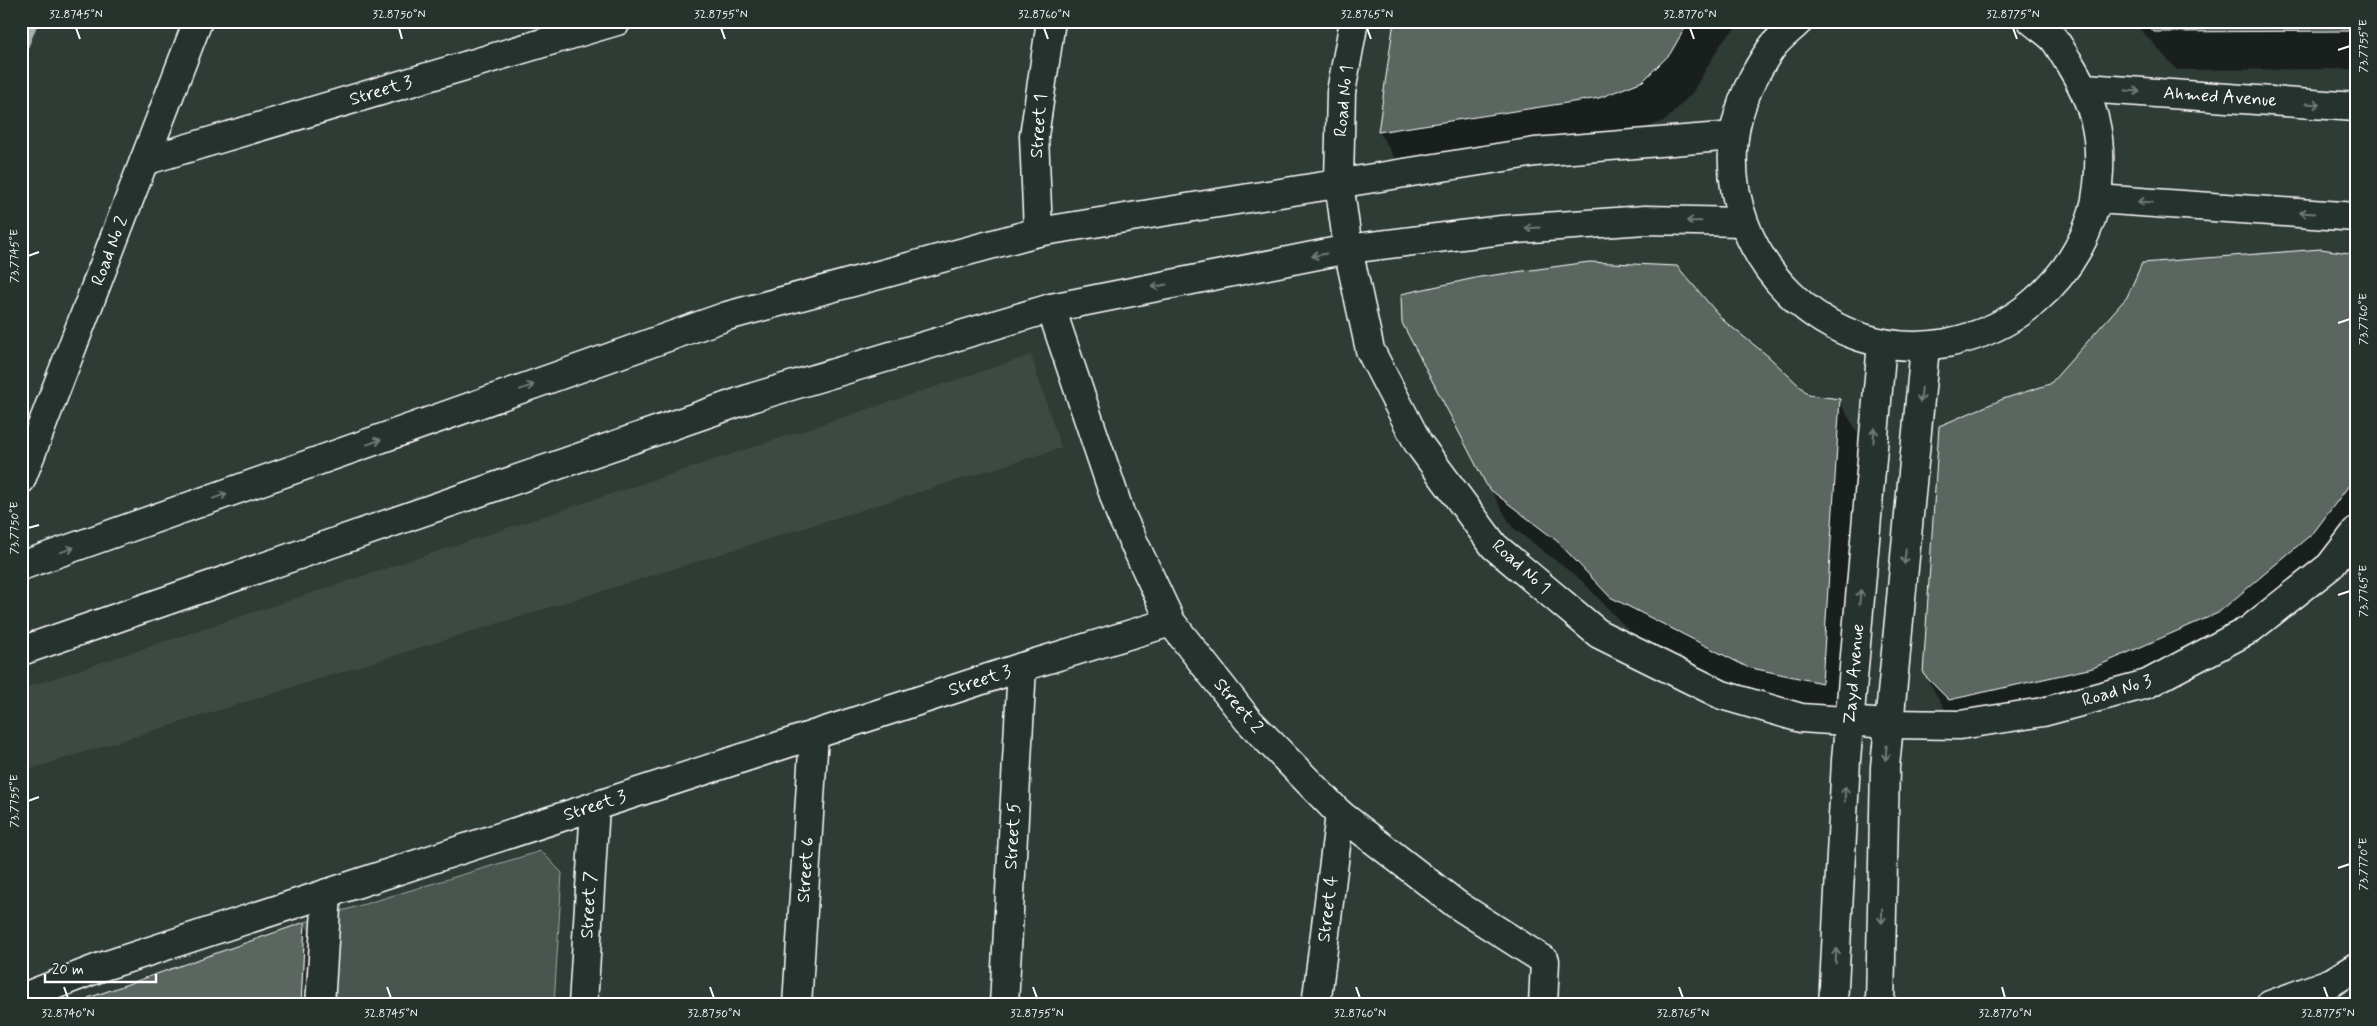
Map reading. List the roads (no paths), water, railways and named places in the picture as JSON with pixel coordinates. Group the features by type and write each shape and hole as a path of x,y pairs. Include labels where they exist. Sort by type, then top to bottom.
{"street":[{"name":"Road No 2","path":"21,480 198,21"},
{"name":"Street 3","path":"144,161 617,21"},
{"name":"Street 1","path":"1038,232 1034,136 1051,21"},
{"name":"Road No 1","path":"1354,21 1341,92 1338,182 1348,249 1370,350 1418,444 1494,546 1599,634 1722,695 1801,718 1889,724"},
{"path":"1799,21 1774,45 1748,87 1734,136 1733,179 1743,222 1764,265 1796,301 1837,328 1882,343 1925,347 1973,338 2017,317 2054,285 2082,245 2097,199 2101,161 2096,123 2085,88 2053,39 2032,21"},
{"name":"Ahmed Avenue","path":"2085,88 2356,107"},
{"path":"21,566 727,316 1038,232 1338,182 1535,152 1734,136"},
{"path":"2097,199 2356,217"},
{"path":"21,651 754,397 1051,308 1348,249 1502,230 1645,220 1743,222"},
{"name":"Street 2","path":"1051,308 1120,514 1171,622 1248,720 1340,814 1456,904 1545,961 1543,1005"},
{"name":"Zayd Avenue","path":"1833,1005 1850,722 1882,343"},
{"path":"1880,1005 1885,767 1925,347"},
{"name":"Road No 3","path":"1889,724 1960,724 2043,712 2147,684 2249,630 2330,566 2356,532"},
{"name":"Street 3","path":"21,998 101,967 327,893 1022,668 1171,622"},
{"name":"Street 5","path":"1004,1005 1022,668"},
{"name":"Street 6","path":"797,1005 814,735"},
{"name":"Street 7","path":"583,1005 595,806"},
{"name":"Street 4","path":"1316,1005 1340,814"},
{"path":"320,1005 327,893"},
{"path":"2270,1005 2332,982 2356,967"}],"waterway":[{"path":"21,51 33,21"}]}
